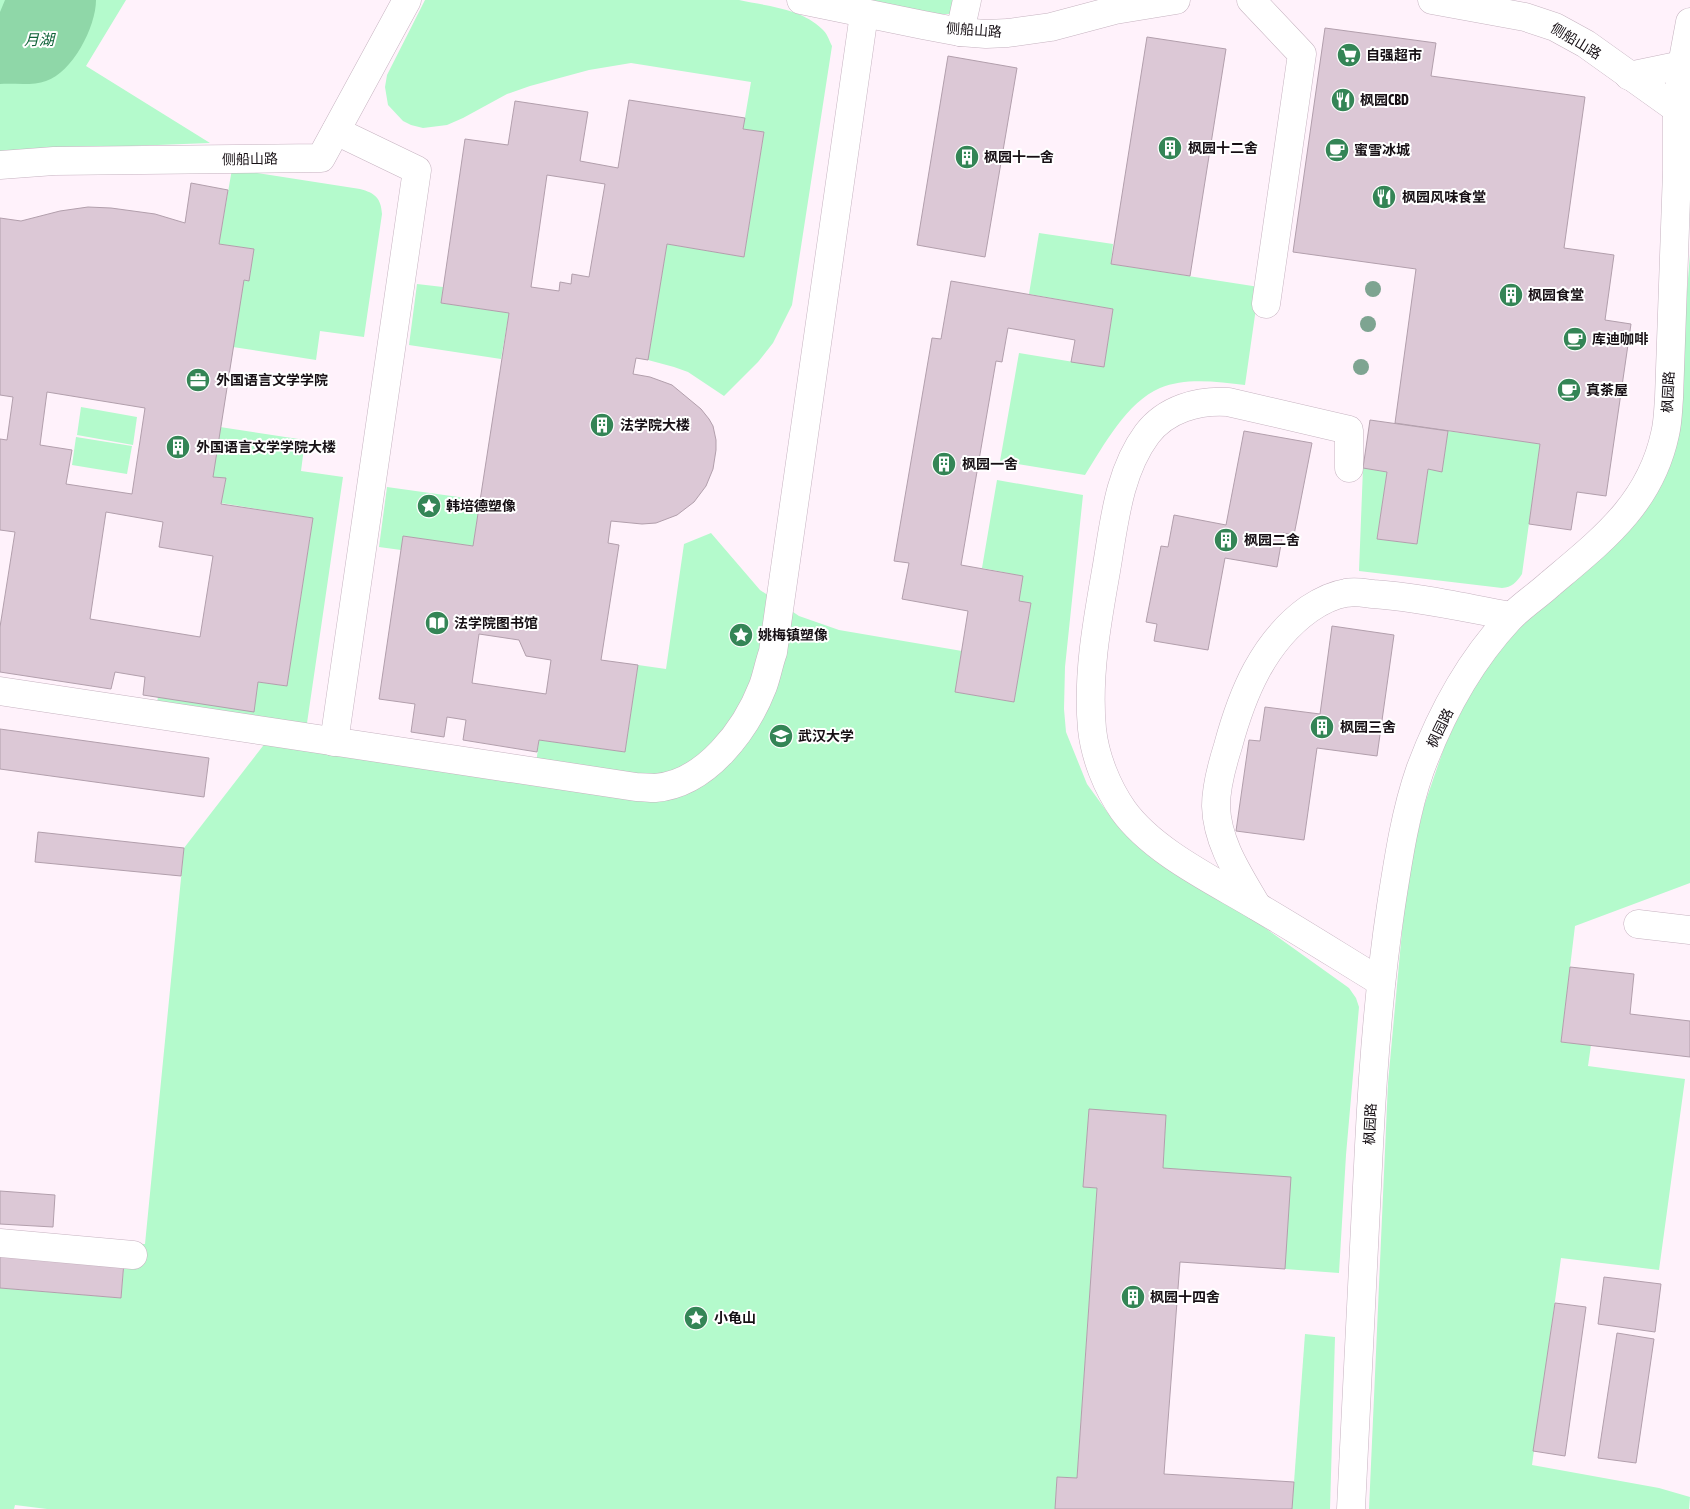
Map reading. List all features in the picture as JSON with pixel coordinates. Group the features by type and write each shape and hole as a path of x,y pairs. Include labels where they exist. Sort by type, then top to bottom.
{"street":[{"name":"侧船山路","path":"0,165 54,161 321,158 407,0"},
{"name":"侧船山路","path":"802,0 960,32 986,34 1008,33 1051,26 1115,10 1176,0"},
{"path":"960,32 967,0"},
{"path":"1251,0 1302,54 1266,304"},
{"name":"侧船山路","path":"1432,0 1524,17 1540,10 1555,26 1573,36 1677,109"},
{"path":"0,691 334,742 655,788 684,781 710,764 749,715 762,686 772,652 864,14"},
{"name":"枫园路","path":"1351,1509 1372,1079 1381,982 1395,877 1407,819 1420,772 1442,722 1465,679 1489,642 1511,616 1610,532 1640,496 1652,475 1666,432 1669,398 1677,170 1677,109 1682,65 1690,23"},
{"path":"1629,76 1682,65"},
{"path":"334,742 417,170 336,131"},
{"path":"1349,468 1349,430 1228,402 1212,401 1198,403 1171,413 1159,422 1135,453 1125,476 1114,526 1095,635 1091,695 1092,730 1099,760 1110,787 1123,810 1141,831 1216,884 1257,906 1381,982"},
{"path":"1257,906 1225,849 1216,805 1220,772 1240,707 1252,678 1276,639 1294,620 1326,598 1348,592 1390,595 1511,616"},
{"path":"1638,924 1690,930"},
{"path":"0,1243 133,1255"}],"shaded area":[{"path":"0,0 126,0 86,66 210,143 0,151"},
{"path":"425,0 739,0 794,12 814,22 825,32 832,46 792,305 773,343 758,362 724,396 688,372 648,360 667,244 744,257 764,133 743,129 751,82 631,63 589,70 530,86 507,94 447,125 423,128 411,125 403,121 388,105 385,87 387,75"},
{"path":"859,0 957,0 953,14 933,14"},
{"path":"232,169 360,189 370,192 379,200 382,214 364,337 320,331 316,360 233,347 244,280 249,281 254,249 219,244"},
{"path":"1039,233 1113,244 1111,264 1259,287 1245,385 1191,381 1160,388 1137,403 1127,414 1108,438 1085,475 1000,461 1019,353 1104,367 1113,309 1029,294"},
{"path":"1690,254 1690,883 1575,926 1561,1042 1591,1045 1588,1066 1685,1079 1659,1270 1561,1258 1532,1465 1659,1488 1690,1497 1689,1509 1369,1509 1388,1083 1407,877 1424,806 1445,745 1471,690 1522,620 1632,526 1683,341"},
{"path":"417,284 443,287 441,303 509,313 501,359 409,345"},
{"path":"81,407 137,417 133,445 77,435"},
{"path":"220,427 305,440 301,471 343,477 306,730 156,707 158,697 254,711 258,682 287,686 313,518 221,503 226,479 213,477"},
{"path":"1448,431 1540,444 1522,574 1511,586 1502,588 1359,571 1363,468 1387,472 1377,539 1417,544 1428,469 1442,471"},
{"path":"76,437 132,446 127,474 72,465"},
{"path":"997,480 1083,495 1065,667 1064,709 1066,732 1087,784 1113,820 1138,843 1261,925 1349,988 1356,998 1359,1007 1346,1155 1339,1273 1285,1269 1163,1168 1166,1115 1089,1110 1083,1187 1097,1188 1077,1478 1057,1477 1055,1509 47,1509 15,1505 14,1509 0,1509 0,1288 121,1298 126,1244 145,1244 184,848 266,742 534,781 539,740 625,752 638,665 666,669 684,544 711,533 760,590 799,616 839,630 962,651 955,692 1014,702 1031,603 1019,601 1023,576 982,568"},
{"path":"387,487 480,500 473,546 403,536 401,550 379,547"},
{"path":"1305,1334 1335,1337 1330,1509 1292,1509"}],"water":[{"name":"月湖","path":"5,0 96,0 92,23 81,48 65,69 56,76 46,81 35,83 0,84 0,12"}],"building":[{"name":"枫园食堂","path":"1325,28 1436,43 1431,76 1585,97 1564,248 1614,255 1605,320 1631,324 1606,496 1577,492 1571,530 1529,524 1540,444 1395,423 1416,269 1293,252"},
{"name":"枫园十二舍","path":"1147,37 1226,49 1190,276 1111,264"},
{"name":"枫园十一舍","path":"948,56 1017,68 985,257 917,245"},
{"name":"法学院大楼","path":"629,100 745,118 743,129 764,132 744,257 667,244 648,360 636,358 633,374 650,377 672,385 701,409 713,426 716,450 713,469 706,486 694,502 677,515 656,523 642,524 611,521 608,543 619,545 601,660 638,665 625,752 539,740 537,752 463,740 466,720 447,717 444,737 411,732 415,704 379,699 403,536 473,546 509,313 441,303 465,139 508,145 515,101 588,112 580,161 618,168","holes":["547,175 605,184 589,277 572,274 571,284 560,282 559,291 531,287","479,634 519,640 526,656 551,660 546,694 472,683"]},
{"name":"外国语言文学学院大楼","path":"191,183 228,190 219,244 254,249 249,281 244,280 213,477 226,478 221,504 313,518 287,686 258,682 254,712 143,695 145,677 115,672 111,689 0,672 0,627 15,532 0,530 0,439 7,440 13,397 0,395 0,218 21,221 60,211 88,207 155,214 185,223","holes":["47,392 145,408 132,494 66,484 72,450 40,445","106,512 163,522 159,547 213,556 200,637 90,619"]},
{"name":"枫园一舍","path":"951,281 1113,309 1104,367 1071,362 1075,340 1008,328 1002,362 996,361 961,565 1023,576 1019,601 1031,603 1014,702 955,692 968,611 902,599 909,563 894,561 932,338 941,339"},
{"path":"1370,420 1448,431 1442,472 1428,469 1417,544 1377,539 1387,472 1363,468"},
{"name":"枫园二舍","path":"1244,431 1312,443 1294,535 1283,533 1277,567 1225,558 1208,650 1154,641 1157,624 1146,622 1161,546 1168,547 1174,515 1226,525"},
{"name":"枫园三舍","path":"1332,626 1394,635 1377,756 1317,748 1304,840 1236,831 1249,740 1260,741 1265,707 1320,714"},
{"path":"0,729 209,758 204,797 0,769"},
{"path":"38,832 184,848 181,876 35,862"},
{"path":"1570,967 1634,974 1630,1014 1690,1021 1690,1057 1561,1042"},
{"name":"枫园十四舍","path":"1089,1109 1166,1115 1163,1168 1291,1177 1285,1269 1180,1262 1164,1474 1294,1482 1292,1509 1055,1509 1057,1477 1077,1478 1097,1188 1083,1187"},
{"path":"0,1191 55,1195 53,1227 0,1224"},
{"path":"0,1251 124,1262 121,1298 0,1288"},
{"path":"1604,1277 1661,1284 1655,1332 1598,1324"},
{"path":"1555,1303 1586,1307 1565,1456 1533,1451"},
{"path":"1617,1333 1654,1339 1636,1463 1598,1458"}],"place":[{"name":"自强超市","path":"1349,55"},
{"name":"枫园CBD","path":"1343,100"},
{"name":"枫园十二舍","path":"1170,148"},
{"name":"蜜雪冰城","path":"1337,150"},
{"name":"枫园十一舍","path":"967,157"},
{"name":"枫园风味食堂","path":"1384,197"},
{"name":"枫园食堂","path":"1511,295"},
{"name":"库迪咖啡","path":"1575,339"},
{"name":"外国语言文学学院","path":"198,380"},
{"name":"真茶屋","path":"1569,390"},
{"name":"法学院大楼","path":"602,425"},
{"name":"外国语言文学学院大楼","path":"178,447"},
{"name":"枫园一舍","path":"944,464"},
{"name":"韩培德塑像","path":"429,506"},
{"name":"枫园二舍","path":"1226,540"},
{"name":"法学院图书馆","path":"437,623"},
{"name":"姚梅镇塑像","path":"741,635"},
{"name":"枫园三舍","path":"1322,727"},
{"name":"武汉大学","path":"781,736"},
{"name":"枫园十四舍","path":"1133,1297"},
{"name":"小龟山","path":"696,1318"}]}
